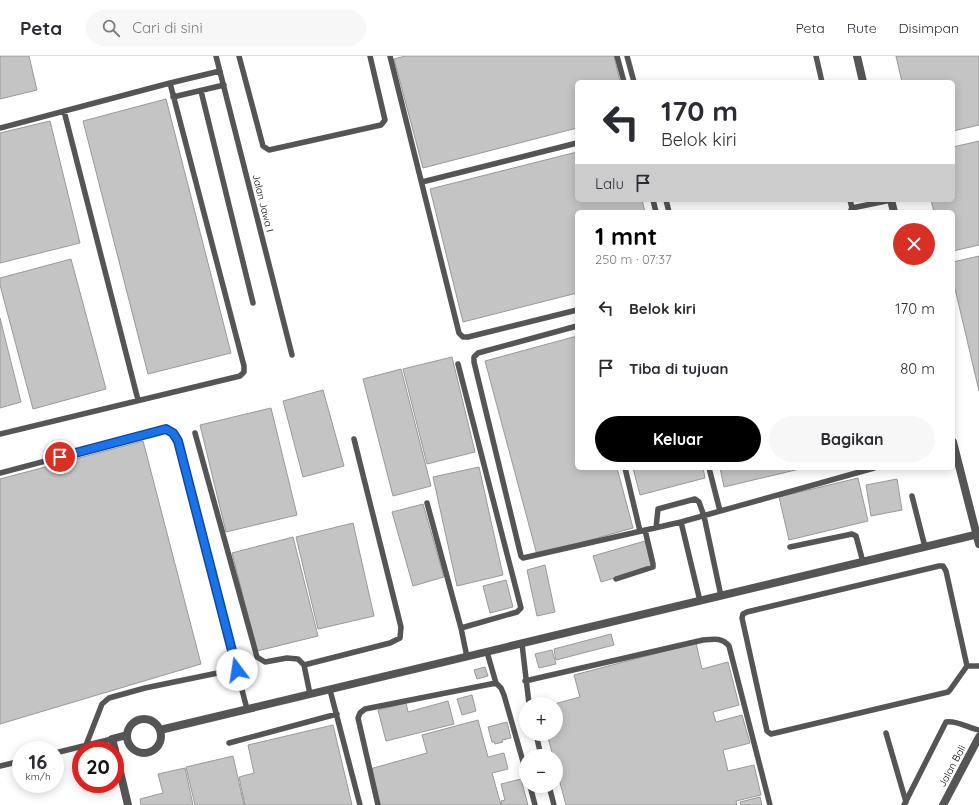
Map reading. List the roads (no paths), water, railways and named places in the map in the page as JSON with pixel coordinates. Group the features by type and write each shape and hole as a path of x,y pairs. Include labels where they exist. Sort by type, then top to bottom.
{"street":[{"path":"857,56 863,80"},
{"path":"955,449 978,534 979,544"},
{"path":"160,730 978,534"},
{"path":"143,719 154,722 160,730 160,742 151,751 139,752 129,744 127,735 133,723 143,719"},
{"path":"112,739 127,735"},
{"name":"Jalan Bali","path":"943,805 979,737"},
{"path":"124,788 128,805"}],"lane":[{"name":"Jalan Jawa I","path":"216,56 292,355"},
{"path":"239,56 263,146 269,150 381,125 384,123 385,120 370,56"},
{"path":"390,56 461,336 468,337 575,310"},
{"path":"617,56 623,80"},
{"path":"627,56 633,80"},
{"path":"816,56 822,80"},
{"path":"0,128 220,71"},
{"path":"0,434 240,376 244,372 244,366 170,83"},
{"path":"173,97 224,86"},
{"path":"202,91 253,303"},
{"path":"64,111 138,400"},
{"path":"422,182 575,144"},
{"path":"851,210 883,202"},
{"path":"575,327 478,353 474,357 521,556 523,558 681,522 867,470"},
{"path":"458,364 521,608 517,612 461,628"},
{"path":"0,473 166,429 173,433 178,441 247,709"},
{"path":"195,433 257,657 265,662 287,658 298,659 304,665 310,694"},
{"path":"304,665 390,643 400,638 401,627 354,439"},
{"path":"616,579 653,567 626,470"},
{"path":"710,470 720,511"},
{"path":"912,496 925,547"},
{"path":"656,528 658,509 695,499 699,502 704,516 721,596"},
{"path":"427,503 461,628 467,657"},
{"path":"681,522 700,601"},
{"path":"790,547 852,534 856,536 863,562"},
{"path":"943,566 946,571 969,666 948,692 771,734 768,731 742,618 743,614 747,612 943,566"},
{"path":"525,681 703,640 718,639 725,641 729,646 770,805"},
{"path":"522,644 528,697"},
{"path":"487,652 496,683 501,688 504,696 519,749"},
{"path":"969,666 979,666"},
{"path":"88,741 102,704 109,698 145,688 237,670"},
{"path":"378,805 358,718 360,713 364,709 496,683"},
{"path":"330,690 360,805"},
{"path":"229,743 337,714"},
{"path":"905,803 944,724 949,721 979,730"},
{"path":"886,733 905,803"},
{"path":"103,741 112,739"},
{"path":"0,766 12,763"},
{"path":"532,793 536,805"},
{"path":"551,793 554,805"}]}
